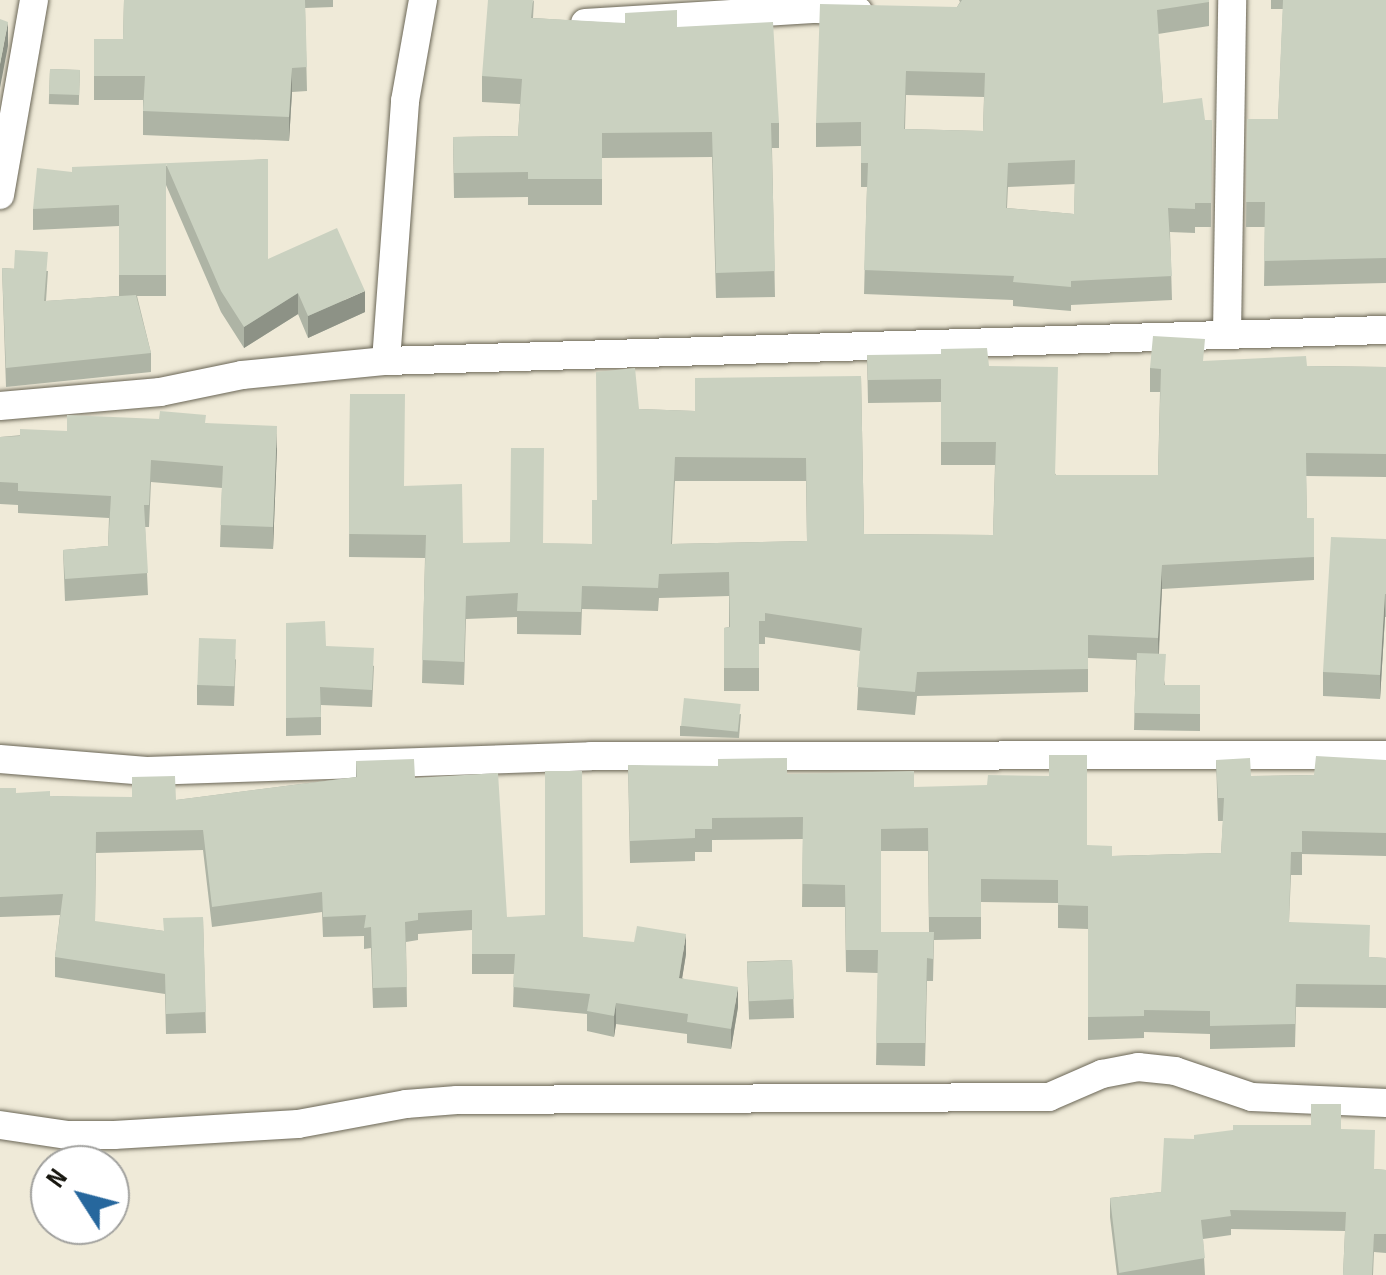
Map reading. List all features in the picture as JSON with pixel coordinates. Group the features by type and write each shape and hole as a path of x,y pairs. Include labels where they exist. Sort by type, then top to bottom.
{"street":[{"path":"0,195 34,0"},
{"path":"386,361 404,102 423,0"},
{"path":"1227,333 1232,0"},
{"path":"585,23 817,5 893,12"},
{"path":"0,406 160,392 242,374 386,361 1386,330"},
{"path":"0,758 147,771 592,756 1386,755"},
{"path":"0,1124 68,1135 114,1135 298,1124 406,1104 456,1100 1049,1097 1102,1074 1138,1067 1175,1071 1252,1096 1386,1103"}],"building":[{"path":"124,0 305,0 307,67 292,68 289,117 143,111 145,76 94,76 94,39 123,39"},
{"path":"488,0 533,0 531,18 625,23 625,13 677,10 677,27 773,22 779,123 771,123 775,271 716,273 712,132 602,133 602,179 528,179 528,172 454,173 453,137 518,136 522,79 482,76"},
{"path":"962,0 1209,0 1157,10 1163,103 1202,98 1205,120 1212,120 1211,203 1195,203 1195,209 1168,208 1172,276 1071,281 1071,287 1013,282 1014,276 864,270 868,163 861,163 861,122 816,123 820,4 957,7","holes":["906,71 985,73 983,131 904,129","1075,160 1074,214 1006,208 1008,163"]},
{"path":"1283,0 1386,0 1386,258 1264,261 1265,202 1246,202 1247,119 1278,119"},
{"path":"0,19 8,22 0,64"},
{"path":"50,69 80,70 79,95 49,94"},
{"path":"268,159 268,259 337,228 365,291 308,316 298,293 244,327 221,291 166,164 166,275 119,275 119,205 33,209 37,168 72,172 72,167"},
{"path":"15,250 48,252 44,301 136,295 151,353 6,368 2,268 14,269"},
{"path":"1153,336 1205,339 1203,361 1306,356 1307,366 1386,367 1386,454 1306,453 1307,518 1314,518 1314,557 1162,565 1158,638 1088,635 1088,669 917,672 915,692 857,687 862,628 765,613 765,621 759,621 759,668 724,668 724,628 730,627 729,572 659,574 658,588 582,586 581,612 517,611 518,593 466,596 464,662 422,660 426,535 349,534 350,394 405,394 404,486 462,484 463,543 510,542 511,448 544,448 543,543 592,544 592,500 597,500 596,372 635,368 639,409 695,411 695,378 861,376 864,534 993,535 996,442 941,442 941,379 868,380 867,355 941,354 941,349 987,348 989,366 1058,367 1055,475 1158,475 1161,369 1150,368","holes":["675,457 806,458 807,541 671,544"]},
{"path":"160,411 206,415 205,423 277,426 273,527 220,525 223,466 151,460 149,505 144,505 148,573 65,579 63,550 108,546 111,496 18,491 18,483 0,482 0,437 20,436 20,429 67,431 67,415 159,419"},
{"path":"1331,537 1386,539 1380,675 1323,672"},
{"path":"325,621 326,646 374,648 372,690 320,687 321,717 286,718 286,623"},
{"path":"199,638 236,639 234,686 197,685"},
{"path":"1137,653 1166,654 1164,685 1200,685 1200,714 1134,713"},
{"path":"684,698 741,704 738,732 681,726"},
{"path":"1049,755 1087,755 1087,845 1112,846 1112,856 1221,853 1224,798 1218,798 1216,760 1250,758 1251,776 1314,775 1316,756 1386,760 1386,833 1302,831 1302,852 1291,852 1289,922 1370,925 1369,957 1386,958 1386,985 1296,984 1295,1024 1210,1026 1210,1011 1144,1010 1144,1016 1088,1017 1088,906 1058,905 1058,880 981,879 981,917 929,917 928,828 881,829 881,932 934,932 933,959 927,958 925,1043 876,1043 878,950 846,950 845,885 802,884 803,817 712,818 712,829 695,829 695,838 630,841 628,765 718,766 718,759 787,758 787,774 914,771 914,787 987,785 988,775 1049,776"},
{"path":"414,759 415,778 498,773 507,917 545,915 545,771 582,771 583,937 634,942 637,926 686,934 679,978 738,987 731,1029 687,1022 688,1014 616,1003 614,1016 587,1011 590,994 513,987 515,954 472,954 472,910 418,913 418,920 405,922 407,987 373,988 371,927 364,928 366,915 323,917 322,892 212,907 203,830 96,832 95,921 164,931 163,918 203,917 206,1012 166,1014 165,974 55,957 63,894 0,897 0,788 16,788 16,793 50,791 50,796 132,797 132,777 175,776 176,800 357,777 356,761"},
{"path":"792,960 794,999 749,1001 747,962"},
{"path":"1311,1104 1341,1104 1341,1129 1375,1130 1374,1169 1386,1170 1386,1234 1374,1234 1372,1275 1343,1275 1346,1212 1230,1210 1231,1216 1201,1220 1205,1258 1119,1273 1110,1198 1161,1192 1164,1138 1194,1139 1194,1135 1233,1130 1233,1125 1311,1125"}]}
